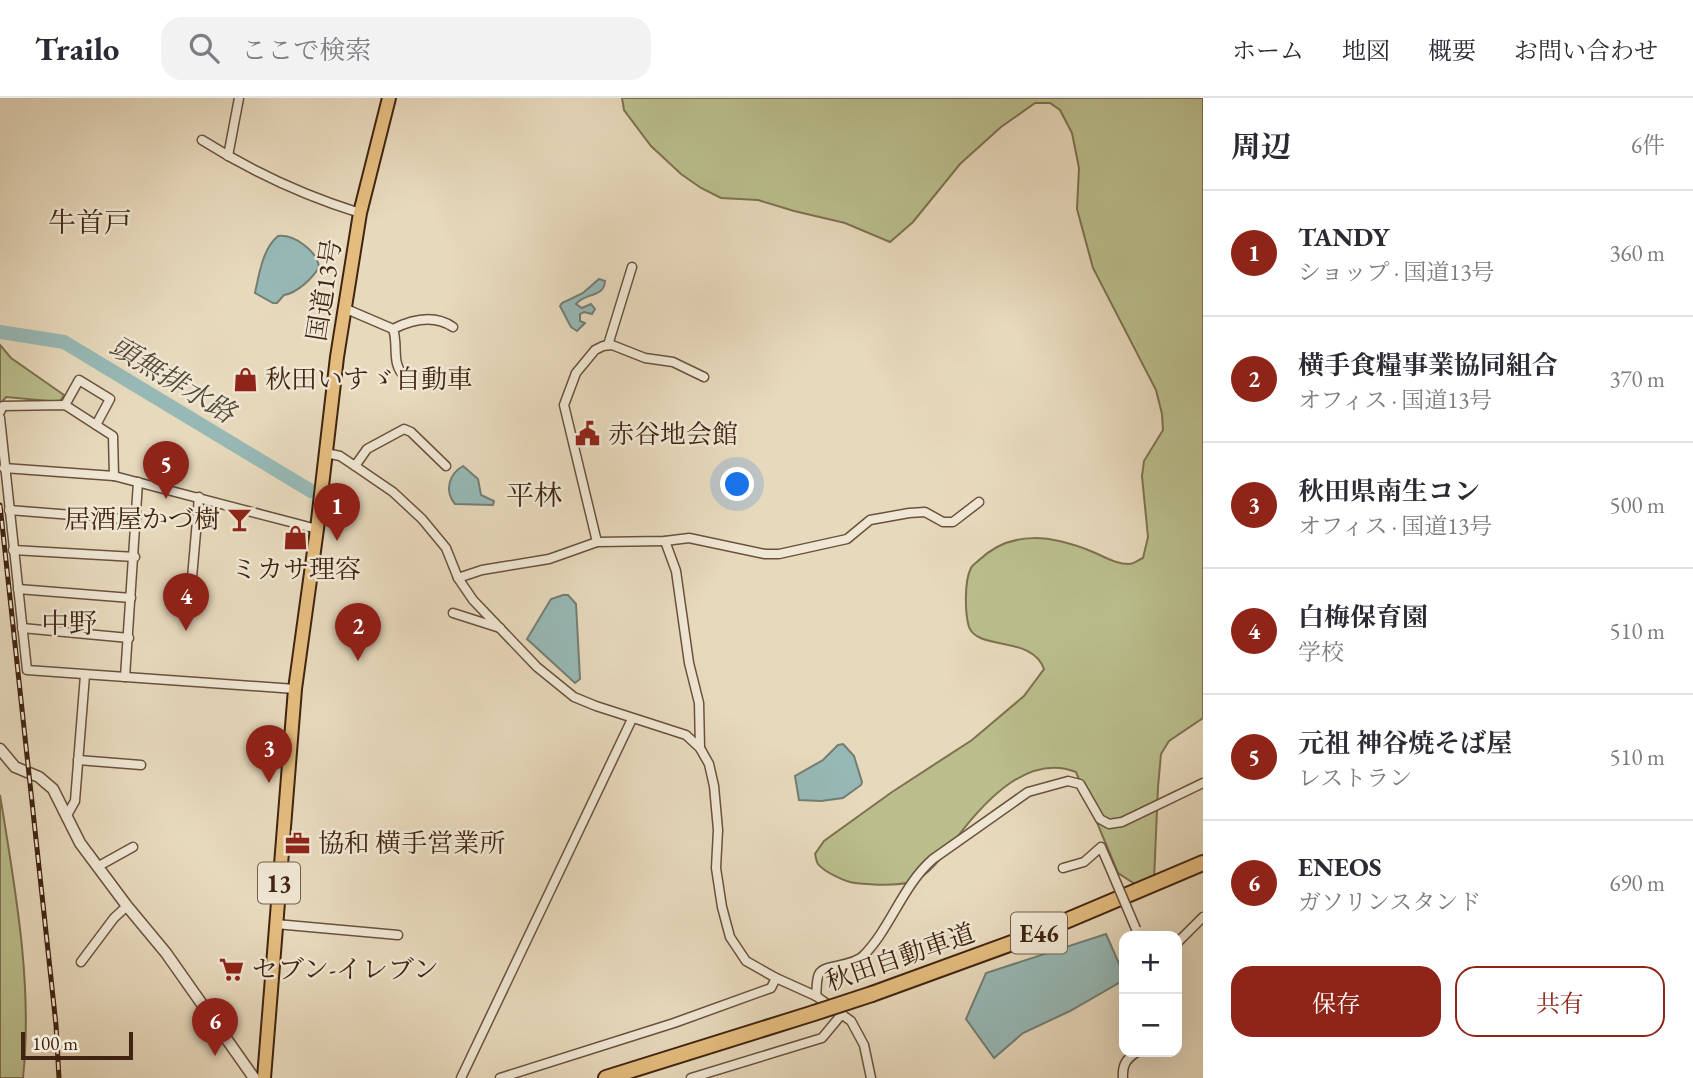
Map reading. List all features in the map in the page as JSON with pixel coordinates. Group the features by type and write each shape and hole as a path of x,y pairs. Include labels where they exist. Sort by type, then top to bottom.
{"highway":[{"name":"国道13号","path":"264,1078 295,689 344,308 360,213 389,98"},
{"name":"秋田自動車道","path":"606,1078 872,994 1023,939 1203,863"}],"street":[{"path":"228,156 239,98"},
{"path":"201,140 228,156 327,203 360,213"},
{"path":"608,345 632,267"},
{"path":"344,308 393,329 396,337 396,363 405,378"},
{"path":"393,329 410,320 429,318 446,322 453,327"},
{"path":"597,542 564,405 576,373 595,350 608,345 645,358 673,362 704,377"},
{"path":"65,405 79,380 110,399 96,425"},
{"path":"0,412 3,406 65,405 113,436 114,476"},
{"path":"0,418 27,670 295,689"},
{"path":"355,466 367,450 404,429 411,432 446,466"},
{"path":"326,453 340,456 393,492 422,519 446,548 458,578 473,600 537,667 574,697 632,719 686,735 700,748 709,764 714,786 718,830 716,868 730,937 746,961 816,996 851,1021 864,1045 871,1078"},
{"path":"4,468 114,476 317,529"},
{"path":"125,677 138,482"},
{"path":"192,578 199,498"},
{"path":"458,578 482,570 549,559 597,542 689,538 765,554 779,554 847,539 870,520 925,512 943,522 953,522 979,502"},
{"path":"9,510 136,520"},
{"path":"665,541 676,571 689,663 699,704 700,748"},
{"path":"13,550 135,557"},
{"path":"18,589 131,598"},
{"path":"453,613 502,629"},
{"path":"22,628 129,638"},
{"path":"66,817 75,801 85,675"},
{"path":"461,1078 632,719"},
{"path":"0,749 15,767 47,782 61,802 80,843 166,953 254,1078"},
{"path":"78,760 141,765"},
{"path":"816,996 818,975 823,969 847,965 860,959 873,945 918,872 1028,792 1068,781 1080,785 1100,819 1109,824 1122,822 1203,783"},
{"path":"97,867 133,847"},
{"path":"1063,869 1084,862 1101,847 1137,931"},
{"path":"81,962 114,918 127,906"},
{"path":"1182,938 1203,917"},
{"path":"276,924 398,935"},
{"path":"500,1078 771,988 776,978"},
{"path":"691,1078 822,1038 842,1014"},
{"path":"1123,1078 1122,1069 1129,1057"}],"green space":[{"path":"622,98 1203,98 1203,718 1169,741 1161,754 1154,880 1138,886 1118,873 1076,772 1058,768 1041,769 1009,784 969,822 932,868 914,881 884,885 851,882 821,867 815,854 824,841 892,792 972,740 1024,696 1044,669 1038,658 1028,651 983,639 969,627 966,589 973,565 991,550 1005,543 1034,538 1078,546 1124,564 1143,558 1148,537 1142,476 1144,461 1163,430 1162,414 1156,390 1093,268 1077,209 1079,168 1072,133 1060,110 1050,103 1035,103 1001,127 960,164 913,222 890,242 845,223 758,200 721,198 701,188 681,174 651,146 624,110"},
{"path":"0,345 11,358 64,395 60,402 6,397 0,404"},
{"path":"0,795 17,901 24,972 26,1007 23,1078 0,1078"}],"water":[{"path":"278,236 291,238 304,245 314,255 319,267 304,284 273,303 255,293 265,254"},
{"path":"599,279 605,281 601,290 576,304 582,308 591,304 595,309 592,314 580,314 580,321 585,323 577,331 571,327 560,306 583,293"},
{"path":"463,466 478,479 481,495 494,501 493,505 455,504 449,488 451,478"},
{"path":"568,595 576,604 580,679 575,683 527,639 551,599"},
{"path":"843,744 854,756 861,785 843,798 799,800 795,776 823,760 838,745"},
{"path":"1106,934 1119,964 1119,983 1070,1011 1023,1033 994,1058 966,1019 986,973"}],"waterway":[{"name":"頭無排水路","path":"0,332 64,342 311,491"}],"railway":[{"path":"0,505 56,1025 59,1078"}],"place":[{"name":"秋田いすゞ自動車","path":"245,379"},
{"name":"赤谷地会館","path":"588,434"},
{"name":"元祖 神谷焼そば屋","path":"166,499"},
{"name":"居酒屋かづ樹","path":"240,519"},
{"name":"ミカサ理容","path":"296,537"},
{"name":"TANDY","path":"337,541"},
{"name":"白梅保育園","path":"186,631"},
{"name":"横手食糧事業協同組合","path":"358,661"},
{"name":"秋田県南生コン","path":"269,783"},
{"name":"協和 横手営業所","path":"298,843"},
{"name":"セブン-イレブン","path":"232,969"},
{"name":"ENEOS","path":"215,1056"}],"district":[{"name":"牛首戸","path":"90,222"},
{"name":"平林","path":"534,495"},
{"name":"中野","path":"69,623"}]}
